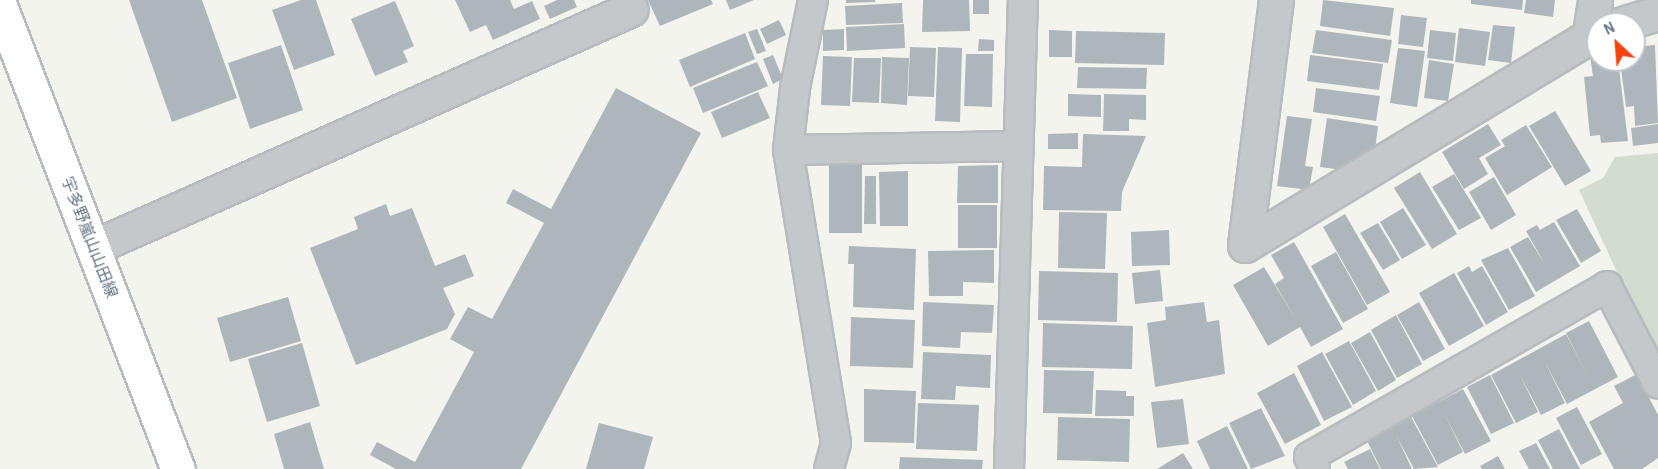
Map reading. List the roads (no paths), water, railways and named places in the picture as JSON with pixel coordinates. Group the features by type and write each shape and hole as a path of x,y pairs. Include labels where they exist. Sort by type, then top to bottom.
{"main road":[{"name":"宇多野嵐山山田線","path":"0,6 178,469"}],"street":[{"path":"1276,0 1245,245 1586,37"},
{"path":"94,247 630,9"}],"lane":[{"path":"813,0 795,88 788,150 836,443 829,469"},
{"path":"1009,469 1023,0"},
{"path":"788,150 1018,146"},
{"path":"1315,469 1309,457 1607,286 1658,384"}]}
